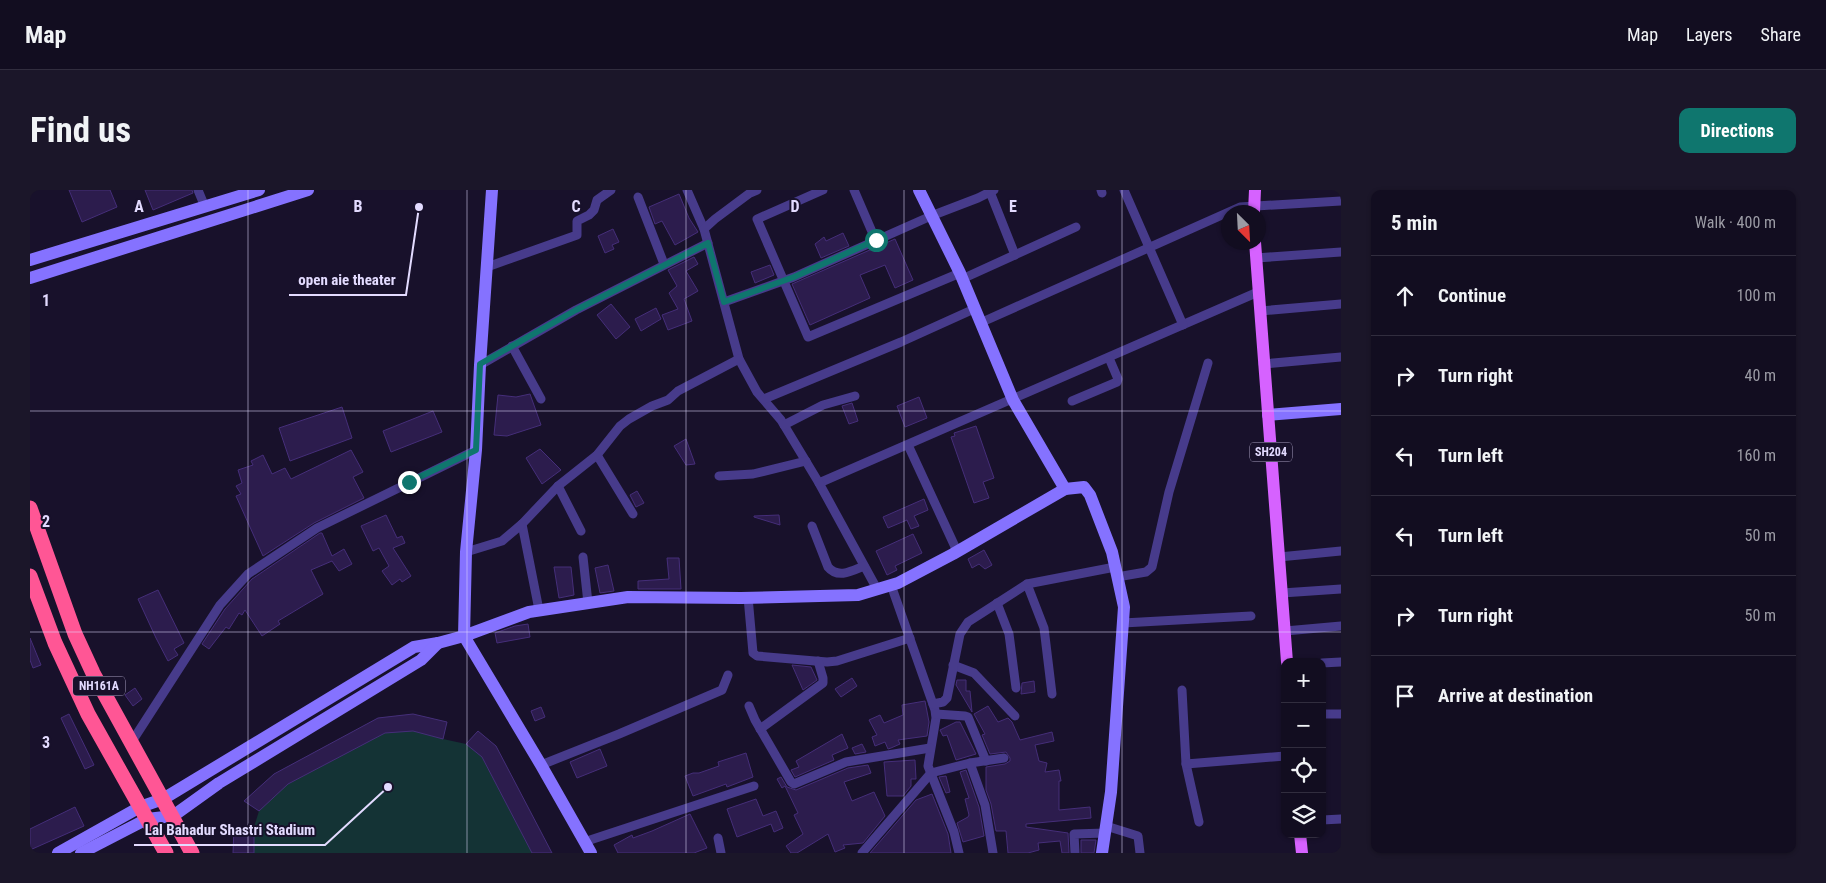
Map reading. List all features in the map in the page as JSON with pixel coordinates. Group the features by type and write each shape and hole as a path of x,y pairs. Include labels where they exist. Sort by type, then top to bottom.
{"highway":[{"name":"NH161A","path":"30,508 75,634 104,695 192,853"},
{"name":"NH161A","path":"30,576 55,643 88,714 166,853"}],"main road":[{"path":"30,260 259,190"},
{"path":"30,278 308,190"},
{"path":"492,190 476,450 466,552 464,636 591,853"},
{"path":"919,190 961,276 1013,400 1065,489"},
{"path":"1254,205 1256,190"},
{"name":"SH204","path":"1256,250 1287,658"},
{"path":"1268,415 1341,409"},
{"path":"81,853 163,798 414,647 464,636 529,612 628,597 858,595 898,583 1065,489 1084,487 1090,495 1112,552 1124,607 1111,792 1102,853"},
{"path":"58,853 143,813 173,816 219,782 421,660 438,643"},
{"path":"280,728 288,740"},
{"path":"1300,838 1302,853"}],"street":[{"path":"198,190 204,207"},
{"path":"487,267 577,234 577,221 589,215 594,210 596,200 611,190"},
{"path":"687,190 704,229 739,358 757,392 784,425 806,461 877,589"},
{"path":"704,229 750,193 757,190"},
{"path":"823,190 757,219 785,280 808,337 1015,255 1076,227"},
{"path":"854,190 876,240"},
{"path":"1124,190 1183,326"},
{"path":"724,302 785,280 992,191 1015,255"},
{"path":"638,197 664,264"},
{"path":"1266,208 1341,201"},
{"path":"980,323 1221,215"},
{"path":"480,364 664,264 708,243"},
{"path":"1256,258 1341,252"},
{"path":"819,483 1258,292"},
{"path":"1260,311 1341,304"},
{"path":"764,399 901,342 974,309"},
{"path":"512,346 541,399"},
{"path":"1264,364 1341,357"},
{"path":"466,552 502,540 522,524 558,486 597,455 620,426 628,420 652,406 668,400 678,391 739,358"},
{"path":"1072,401 1117,382 1118,379 1109,358"},
{"path":"933,704 943,702 947,698 960,634 963,628 968,622 1027,584 1116,572 1146,572 1152,567 1168,492 1208,363"},
{"path":"784,425 823,405 855,396"},
{"path":"908,445 957,551"},
{"path":"131,743 220,605 248,574 317,528 476,450"},
{"path":"597,455 633,514"},
{"path":"719,476 754,474 806,461"},
{"path":"558,486 581,531"},
{"path":"522,524 539,610"},
{"path":"812,526 828,567 832,571 845,574 864,566"},
{"path":"1279,557 1341,551"},
{"path":"583,557 588,603"},
{"path":"1027,584 1044,628 1052,694"},
{"path":"891,585 936,714 928,760 930,773 954,832 959,853"},
{"path":"1282,592 1341,589"},
{"path":"748,597 755,655 837,661 910,638"},
{"path":"997,603 1008,634 1016,688"},
{"path":"1123,624 1251,616"},
{"path":"1285,631 1341,626"},
{"path":"760,729 823,684 818,661"},
{"path":"1326,663 1341,662"},
{"path":"954,666 974,673 1015,716"},
{"path":"541,765 722,690 728,675"},
{"path":"1182,690 1186,764 1199,822"},
{"path":"749,706 760,729 791,782 794,784 846,762 930,748"},
{"path":"936,714 968,717 986,761"},
{"path":"1326,714 1341,714"},
{"path":"1186,764 1281,756"},
{"path":"862,853 930,773 970,763 1004,758"},
{"path":"970,763 985,805 993,853"},
{"path":"584,842 754,786"},
{"path":"1326,820 1341,819"},
{"path":"1075,853 1074,834 1105,829 1138,836 1140,853"},
{"path":"718,838 721,853"}],"green space":[{"path":"413,714 447,722 443,739 466,744 478,731 496,746 552,853 233,853 234,828 254,827 259,811 244,801 274,774 378,718"}],"building":[{"path":"69,190 110,190 117,207 82,222"},
{"path":"145,190 192,190 193,193 153,210"},
{"path":"679,194 689,218 698,232 675,245 662,221 655,224 649,207"},
{"path":"613,229 619,242 612,245 614,249 605,253 598,236"},
{"path":"843,233 849,246 821,258 815,244 824,237 826,241"},
{"path":"895,239 913,280 895,288 885,265 860,275 870,298 810,325 792,284"},
{"path":"694,257 698,264 686,271 698,291 684,299 692,321 668,330 662,315 678,309 669,293 677,286 668,270"},
{"path":"770,265 774,275 755,283 751,272"},
{"path":"611,304 630,327 616,339 597,315"},
{"path":"656,308 661,319 641,331 635,319"},
{"path":"530,394 541,425 507,436 494,435 498,395 516,397"},
{"path":"919,397 927,418 905,427 897,406"},
{"path":"852,403 858,421 849,424 842,406"},
{"path":"342,407 352,438 290,461 279,428"},
{"path":"433,411 442,432 391,452 383,431"},
{"path":"976,426 994,478 983,482 989,498 974,503 951,437 955,436 954,433"},
{"path":"686,439 695,464 686,465 674,446"},
{"path":"540,449 561,470 542,484 526,458"},
{"path":"351,450 363,472 353,477 364,498 314,523 263,556 236,496 241,494 236,486 242,483 238,470 253,465 251,461 263,455 272,474 285,468 291,479"},
{"path":"637,491 644,503 636,507 630,495"},
{"path":"924,499 928,510 914,516 919,526 911,529 907,520 888,528 883,517"},
{"path":"386,515 397,538 402,536 405,543 393,548 411,576 402,582 400,579 392,585 382,571 389,566 379,548 373,551 361,526"},
{"path":"779,515 780,525 754,517 754,516"},
{"path":"322,533 332,556 344,549 352,564 339,571 332,561 311,570 323,594 278,621 280,624 262,636 245,610 242,615 239,613 229,629 226,627 209,649 202,644 225,609 252,579"},
{"path":"913,534 922,553 895,566 897,570 887,575 876,551"},
{"path":"984,550 992,565 985,569 979,564 972,568 968,559"},
{"path":"667,558 679,558 681,589 638,589 638,581 669,579"},
{"path":"608,565 614,591 600,593 595,568"},
{"path":"554,567 571,567 574,595 559,598"},
{"path":"158,590 184,643 174,649 178,655 168,661 138,599"},
{"path":"528,624 530,637 497,643 495,633"},
{"path":"30,638 41,665 33,668 30,660"},
{"path":"792,665 811,667 817,680 803,690"},
{"path":"852,678 857,686 841,697 835,689"},
{"path":"957,680 966,680 966,691 970,691 972,712 956,685"},
{"path":"1034,681 1035,692 1021,694 1022,683"},
{"path":"135,688 142,699 133,706 125,695"},
{"path":"925,701 929,722 927,736 898,740 900,744 888,749 885,742 875,746 872,737 877,735 869,720 880,715 884,723 903,715 902,705"},
{"path":"988,706 998,722 1008,718 1012,722 1020,740 1052,732 1054,741 1035,745 1039,761 1047,763 1045,772 1059,770 1061,781 1059,781 1059,810 1090,807 1091,818 1026,824 1026,827 1068,833 1069,853 1062,853 1060,841 1038,843 1039,850 1028,853 1008,853 1006,831 996,831 991,804 986,790 986,767 1005,764 1010,761 1010,758 1006,752 990,754 982,735 985,734 974,714"},
{"path":"541,707 545,717 535,721 531,711"},
{"path":"69,714 94,765 85,769 61,718"},
{"path":"413,714 447,722 443,739 413,731 385,733 288,784 259,811 244,801 274,774 378,718"},
{"path":"960,722 976,754 956,760 947,735 943,736 940,730"},
{"path":"478,731 496,746 552,853 532,853 482,757 466,744"},
{"path":"842,734 848,748 832,755 834,760 795,777 791,770 799,767 796,761"},
{"path":"862,744 866,752 855,754 852,748"},
{"path":"600,749 607,766 577,778 570,762"},
{"path":"746,753 753,777 727,787 726,784 693,796 685,776 719,766 718,762"},
{"path":"915,760 916,779 911,779 911,786 903,796 887,796 884,762"},
{"path":"868,765 871,773 844,782 852,801 874,792 885,816 863,843 843,845 845,848 835,852 828,834 797,853 791,853 786,846 803,834 794,815 798,813 785,786 782,788 777,779 781,777 787,787 796,790 848,768"},
{"path":"966,770 979,807 984,836 963,842 957,823 969,815 965,799 969,798 960,772"},
{"path":"946,776 950,792 946,793 939,777"},
{"path":"932,794 948,834 951,853 870,853 916,800"},
{"path":"756,799 763,816 776,811 783,828 774,832 771,824 737,837 727,809"},
{"path":"75,807 84,826 30,850 30,829"},
{"path":"690,814 707,848 694,853 618,853 614,845 632,835 633,838"},
{"path":"254,827 254,853 233,853 234,828"},
{"path":"1081,840 1096,840 1094,853 1081,853"}],"place":[{"name":"open aie theater","path":"419,207"},
{"name":"Lal Bahadur Shastri Stadium","path":"388,787"}],"route":[{"path":"409,482 476,450 480,364 576,310 618,290 668,262 708,243 724,302 794,277 876,240"}]}
